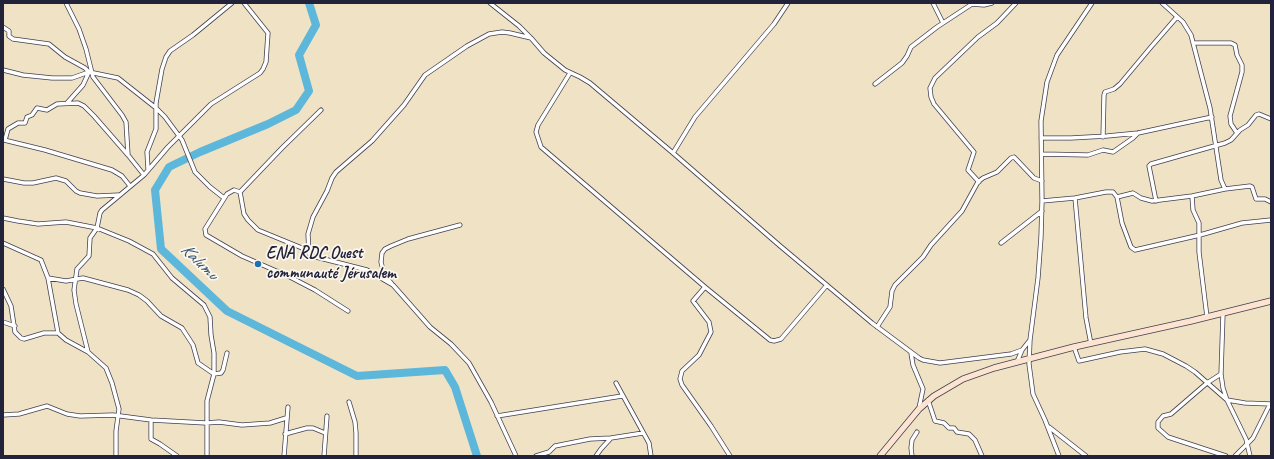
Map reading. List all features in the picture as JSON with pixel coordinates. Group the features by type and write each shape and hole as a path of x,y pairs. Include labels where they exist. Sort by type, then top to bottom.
{"street":[{"path":"66,3 79,29 86,49 90,72 83,85 67,103"},
{"path":"148,169 147,156 156,129 156,108 162,69 169,53 232,3"},
{"path":"88,352 74,290 78,267 89,256 90,238 97,228 102,210 144,175 179,135 213,102 260,73 263,69 266,62 268,33 244,3"},
{"path":"490,3 519,26 544,53 570,73 590,83 673,153 755,226 877,327 911,353 923,360 940,363 1012,354 1022,350"},
{"path":"673,153 695,117 774,24 788,3"},
{"path":"932,3 943,23"},
{"path":"875,84 906,59 914,44 966,5 984,5 992,3"},
{"path":"979,182 968,170 974,152 934,104 931,97 930,88 935,78 978,37 997,23 1016,3"},
{"path":"1058,456 1048,426 1034,394 1029,359 1038,278 1042,211 1041,121 1047,82 1051,68 1063,45 1092,3"},
{"path":"1162,3 1188,29 1194,43 1212,116 1221,180 1225,189"},
{"path":"1103,137 1105,92 1114,89 1120,84 1177,17"},
{"path":"3,27 9,31 9,36 13,39 49,44 65,57 90,72 126,122 128,156"},
{"path":"309,254 308,234 311,221 318,206 328,191 334,175 372,141 404,105 425,75 467,46 489,34 502,32 530,38"},
{"path":"1194,43 1231,43 1235,45 1237,55 1242,65 1242,72 1230,116 1237,133"},
{"path":"3,70 23,75 62,78 75,77 90,72 118,78 166,117 179,135 198,175 224,198"},
{"path":"570,73 538,125 536,132 542,147 705,287 770,340 774,341 781,339 826,285"},
{"path":"130,186 122,176 112,170 45,150 4,140 8,129 18,123 25,123 27,117 32,115 36,108 47,110 57,104 78,103 84,106 144,175"},
{"path":"240,192 321,110"},
{"path":"1156,201 1150,164 1217,146 1229,141 1256,115 1259,114 1271,119"},
{"path":"1041,138 1103,137 1138,133 1212,116"},
{"path":"1042,154 1088,155 1103,150 1113,152 1138,133"},
{"path":"877,327 890,307 893,288 895,285 923,256 962,211 979,182 997,172 1011,158 1014,157 1034,178 1042,181"},
{"path":"3,179 33,183 56,178 66,181 80,193 97,196 119,195"},
{"path":"1117,197 1134,192 1146,200 1156,201 1192,196 1225,189 1251,187 1256,199 1265,199 1271,202"},
{"path":"240,192 234,190 224,198 205,229 206,235 242,256 290,277 315,290 348,311"},
{"path":"240,192 244,214 258,230 302,248 312,256 367,270 393,285"},
{"path":"1042,201 1113,192 1117,197 1122,222 1133,250 1200,236 1242,223 1271,220"},
{"path":"1192,196 1194,210 1199,223 1199,252 1207,317"},
{"path":"1075,198 1086,318 1091,344"},
{"path":"1001,243 1042,211"},
{"path":"3,218 38,224 66,222 97,228 129,241 151,253 172,278 205,306 210,317 214,353 214,374 208,398 206,423 207,456"},
{"path":"460,225 408,239 391,246 385,249 382,253 381,262 384,274 430,327 466,358 498,416 516,456"},
{"path":"3,243 40,260 48,278 58,333 66,340 88,352 106,368 117,400 119,415 116,429 116,456"},
{"path":"48,278 66,281 83,278 128,290 145,299 161,316 183,329 193,345 198,363 214,374"},
{"path":"705,287 693,301 709,322 711,332 699,355 682,371 680,379 682,385 730,456"},
{"path":"3,289 11,306 16,333 22,338 44,333 58,333"},
{"path":"880,456 928,400 963,379 994,368 1074,347 1271,302"},
{"path":"1223,314 1221,374 1223,388 1226,400 1244,434 1250,456"},
{"path":"3,322 14,326"},
{"path":"1017,362 1022,350 1030,340"},
{"path":"1074,347 1079,361 1134,350 1144,349 1154,351 1163,354 1195,372 1226,400 1255,404 1270,404 1257,431 1248,445 1235,456"},
{"path":"214,374 223,370 227,353"},
{"path":"911,353 913,365 923,389 919,409"},
{"path":"1221,374 1207,383 1171,414 1163,416 1158,422 1158,428 1168,437 1226,456"},
{"path":"616,383 650,447 652,456"},
{"path":"498,416 622,396"},
{"path":"928,400 935,421 944,423 954,428 957,432 969,434 975,440 982,456"},
{"path":"349,402 355,428 356,456"},
{"path":"3,416 19,414 47,406 67,414 80,416 119,415 151,420 206,423 219,422 242,425 270,423 286,418"},
{"path":"284,456 288,407"},
{"path":"324,456 327,424 326,416"},
{"path":"151,420 151,439 177,456"},
{"path":"1048,426 1086,456"},
{"path":"285,434 307,428 313,428 325,433"},
{"path":"912,456 912,440 917,432"},
{"path":"536,456 549,452 555,446 590,439 612,438 643,433"},
{"path":"596,456 612,438"}],"waterway":[{"name":"Kalumu","path":"309,3 316,25 299,55 309,91 296,110 268,124 200,152 169,167 155,190 161,249 227,311 357,376 445,370 455,387 477,456"}],"place":[{"name":"ENA RDC Ouest communauté Jérusalem","path":"258,264"}]}
